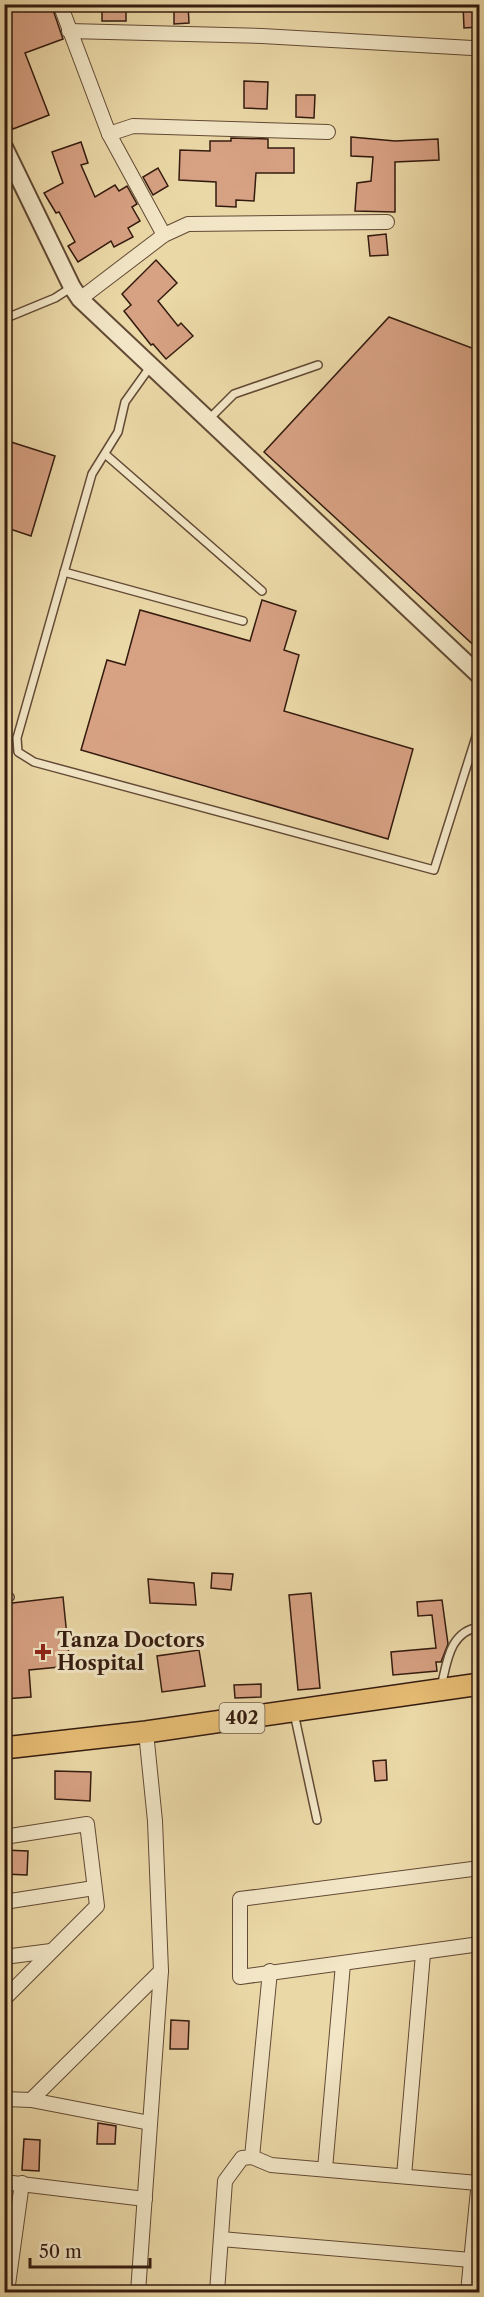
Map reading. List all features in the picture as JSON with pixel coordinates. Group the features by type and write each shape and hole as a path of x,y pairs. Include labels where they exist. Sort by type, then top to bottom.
{"main road":[{"name":"402","path":"4,1748 146,1732 480,1684"}],"street":[{"path":"60,4 109,134 164,235"},
{"path":"69,31 262,36 472,48"},
{"path":"109,134 133,126 328,132"},
{"path":"4,147 76,293 150,367 480,676"},
{"path":"76,293 164,235 188,224 387,222"},
{"path":"138,2292 161,1971 154,1821 146,1732"},
{"path":"4,1837 87,1824 97,1906 4,1999"},
{"path":"480,1868 240,1899 240,1977 270,1971 423,1954 480,1944"},
{"path":"4,1902 94,1888"},
{"path":"4,1957 51,1951"},
{"path":"404,2176 423,1954"},
{"path":"325,2169 343,1964"},
{"path":"31,2100 161,1971"},
{"path":"252,2157 270,1971"},
{"path":"4,2099 31,2100 150,2123"},
{"path":"216,2292 225,2181 242,2158 252,2157 271,2164 404,2176 479,2176 468,2292"},
{"path":"4,2181 145,2199"},
{"path":"7,2292 22,2183"},
{"path":"220,2239 471,2260"}],"lane":[{"path":"4,319 55,298 76,293"},
{"path":"207,421 234,394 318,365"},
{"path":"150,367 125,402 118,432 92,474 17,738 18,752 34,762 434,870 480,724"},
{"path":"105,454 262,591"},
{"path":"64,572 243,621"},
{"path":"440,1690 456,1640 470,1628 480,1627"},
{"path":"293,1710 317,1820"}],"building":[{"path":"4,4 51,4 63,39 25,53 49,115 13,129 4,108"},
{"path":"102,4 126,4 126,21 102,21"},
{"path":"174,4 188,4 189,23 174,24"},
{"path":"463,4 478,4 479,27 464,28"},
{"path":"244,81 268,82 267,109 244,108"},
{"path":"296,95 315,95 314,118 296,117"},
{"path":"351,137 395,141 438,139 439,160 395,162 395,212 355,211 357,183 371,181 373,157 351,156"},
{"path":"231,138 268,139 268,148 294,148 294,173 256,173 254,201 236,200 236,207 216,206 216,182 179,180 180,150 210,151 210,141 231,141"},
{"path":"81,142 88,163 81,165 95,197 115,185 119,191 127,186 137,204 132,207 140,221 128,228 133,237 114,247 111,241 78,262 68,246 75,242 59,212 56,213 44,193 63,183 52,152"},
{"path":"158,168 168,186 153,195 143,177"},
{"path":"386,234 388,255 370,256 368,236"},
{"path":"156,260 177,283 158,301 178,326 181,323 193,336 166,359 153,344 151,345 124,311 131,305 122,294"},
{"path":"389,317 480,351 480,651 264,452"},
{"path":"11,442 55,456 31,536 4,527 4,463"},
{"path":"262,600 296,611 284,650 299,655 284,711 413,749 388,839 81,750 107,660 125,665 140,610 250,641"},
{"path":"212,1573 233,1574 231,1590 211,1588"},
{"path":"148,1579 194,1583 196,1605 150,1603"},
{"path":"311,1593 320,1688 298,1690 289,1595"},
{"path":"63,1597 70,1666 29,1670 31,1697 4,1699 4,1604"},
{"path":"442,1600 448,1644 441,1662 436,1662 437,1671 393,1675 391,1652 436,1648 432,1615 418,1616 417,1602"},
{"path":"199,1650 205,1686 162,1692 157,1656"},
{"path":"261,1684 261,1697 235,1698 234,1685"},
{"path":"386,1760 387,1780 375,1781 373,1761"},
{"path":"55,1771 91,1772 90,1801 55,1799"},
{"path":"4,1850 28,1851 27,1875 4,1874"},
{"path":"171,2020 189,2021 188,2049 170,2049"},
{"path":"98,2123 116,2126 115,2144 97,2144"},
{"path":"24,2139 40,2140 39,2171 22,2170"}],"place":[{"name":"Tanza Doctors Hospital","path":"43,1652"}]}
